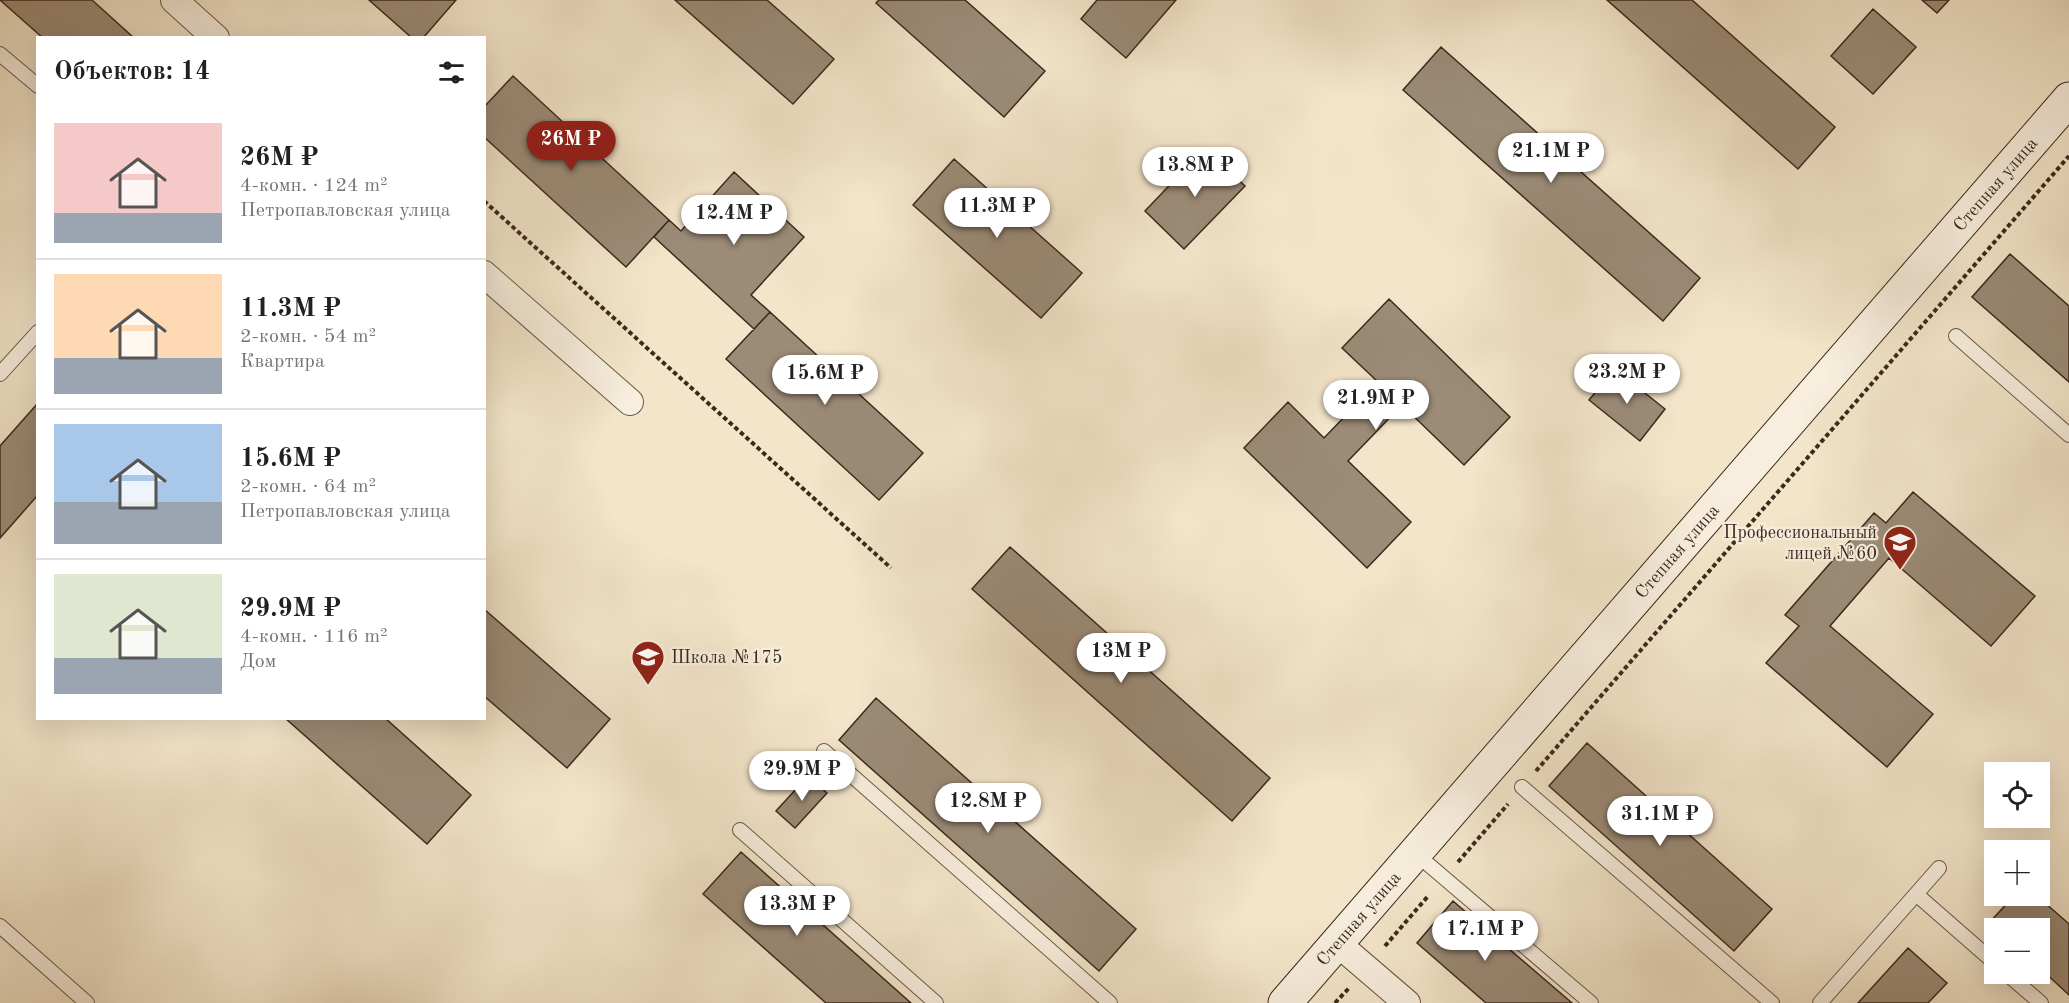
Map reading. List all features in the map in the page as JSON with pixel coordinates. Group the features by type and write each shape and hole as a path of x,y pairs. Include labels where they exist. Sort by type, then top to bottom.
{"street":[{"path":"174,0 214,36"},
{"name":"Степная улица","path":"1285,1003 2069,99"},
{"path":"486,276 630,402"},
{"path":"1337,942 1407,1003"}],"lane":[{"path":"0,54 36,84"},
{"path":"0,374 36,334"},
{"path":"1956,336 2069,435"},
{"path":"824,752 1110,1003"},
{"path":"1522,787 1772,1003"},
{"path":"740,830 936,1003"},
{"path":"1415,853 1591,1003"},
{"path":"1820,1003 1939,868"},
{"path":"1916,894 1984,953"},
{"path":"0,926 87,1003"},
{"path":"2019,984 2041,1003"}],"path":[{"path":"1335,1003 2069,156"},
{"path":"486,203 891,568"}],"building":[{"path":"0,0 92,0 132,36 41,36"},
{"path":"369,0 456,0 425,36 410,36"},
{"path":"675,0 767,0 834,59 793,104"},
{"path":"879,0 965,0 1045,71 1004,117 876,3"},
{"path":"1097,0 1176,0 1126,58 1081,19"},
{"path":"1607,0 1692,0 1835,127 1798,169"},
{"path":"1922,0 1949,0 1937,13"},
{"path":"1873,9 1916,47 1873,94 1831,56"},
{"path":"1441,47 1700,278 1663,321 1403,90"},
{"path":"513,76 669,220 626,267 486,139 486,105"},
{"path":"1205,148 1245,186 1184,249 1145,211"},
{"path":"954,159 1082,273 1041,318 913,205"},
{"path":"734,172 804,237 751,295 770,312 754,329 654,237 669,220 681,231"},
{"path":"2010,254 2069,306 2069,382 1972,297"},
{"path":"1389,299 1510,417 1464,465 1402,405 1348,461 1411,522 1367,568 1244,448 1288,402 1324,438 1378,382 1342,348"},
{"path":"770,312 923,453 879,500 726,359"},
{"path":"1615,369 1665,409 1640,441 1589,400"},
{"path":"36,405 36,497 0,538 0,446"},
{"path":"1913,492 2035,596 1991,646 1889,558 1830,626 1933,714 1887,767 1766,663 1799,626 1785,615 1874,513 1886,523"},
{"path":"1010,547 1270,778 1232,821 972,589"},
{"path":"486,611 610,719 567,768 486,698"},
{"path":"876,698 1136,929 1099,971 839,740"},
{"path":"287,720 387,720 471,795 427,844"},
{"path":"1587,743 1772,909 1734,951 1549,786"},
{"path":"808,776 827,793 795,828 776,811"},
{"path":"741,852 911,1003 826,1003 703,894"},
{"path":"1453,901 1572,1003 1486,1003 1417,943"},
{"path":"2005,906 2048,906 2069,924 2069,995 2050,977 2050,918 1994,918"},
{"path":"1908,948 1947,983 1928,1003 1858,1003"}],"place":[{"name":"Профессиональный лицей №60","path":"1900,571"},
{"name":"Школа №175","path":"648,686"}]}
